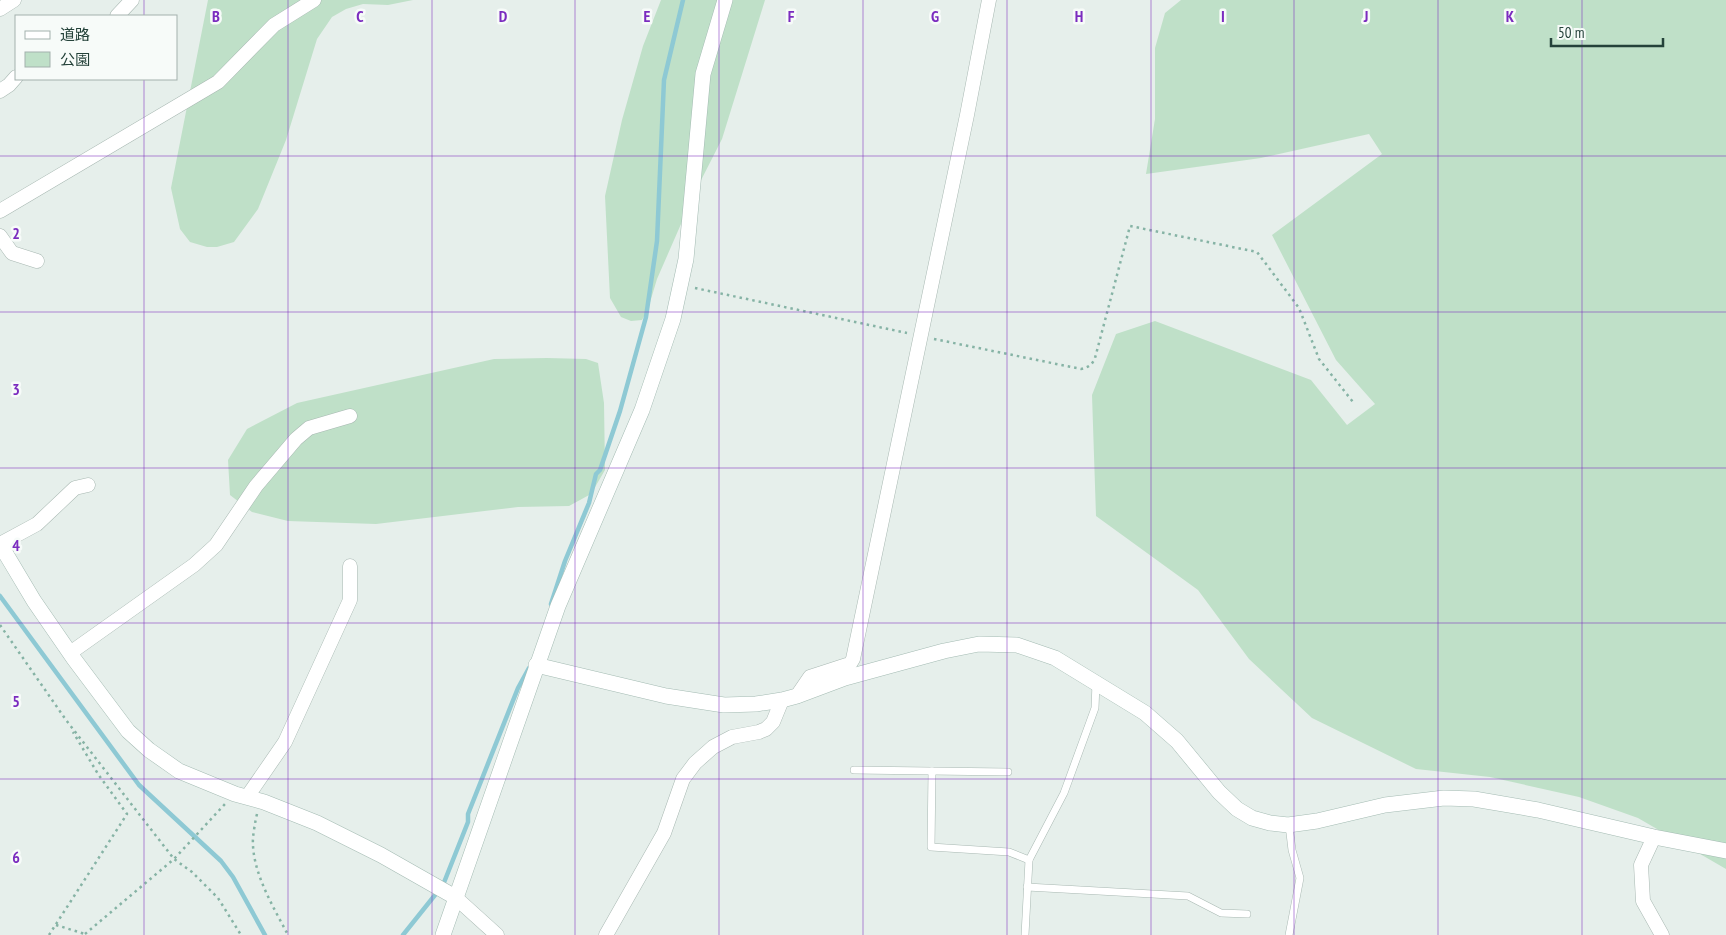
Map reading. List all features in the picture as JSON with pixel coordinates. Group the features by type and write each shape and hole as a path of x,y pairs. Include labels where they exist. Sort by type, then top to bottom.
{"street":[{"path":"0,9 14,0"},
{"path":"118,15 132,0"},
{"path":"0,211 218,82 274,24 314,0"},
{"path":"443,935 558,606 642,410 674,319 687,251 703,74 725,0"},
{"path":"797,696 810,678 850,664 853,659 967,115 989,0"},
{"path":"0,91 15,78"},
{"path":"0,236 12,253 37,261"},
{"path":"70,654 194,565 216,545 256,486 296,439 309,428 350,416"},
{"path":"88,485 75,488 37,524 0,544 70,654 128,731 149,750 179,771 235,794 317,822 381,855 455,897 497,935"},
{"path":"253,799 285,742 350,600 350,566"},
{"path":"536,665 666,696 724,705 756,704 797,696 845,678 944,651 979,644 1017,645 1055,658 1144,713 1177,741 1219,792 1238,809 1252,818 1270,824 1288,825 1317,821 1385,805 1444,798 1497,802 1726,852"},
{"path":"606,935 664,833 684,778 695,763 713,748 732,737 766,729 773,722 782,700"},
{"path":"1654,837 1641,865 1643,901 1662,935"}],"lane":[{"path":"1025,935 1029,860 1064,793 1095,708 1096,682"},
{"path":"854,770 1008,772"},
{"path":"932,771 931,848 1008,852 1029,860"},
{"path":"1288,825 1292,850 1300,878 1289,935"},
{"path":"1027,887 1188,896 1221,913 1247,914"}],"path":[{"path":"681,285 1081,369 1092,364 1095,358 1130,226 1257,252 1299,308 1319,359 1353,402"},
{"path":"0,625 66,720 133,807 174,859 192,872 218,898 241,935"},
{"path":"49,935 58,925 127,814 98,774 66,720"},
{"path":"253,799 253,839 257,868 265,891 288,935"},
{"path":"58,925 85,935 174,859 216,814"}],"green space":[{"path":"208,0 413,0 388,5 363,4 346,9 332,17 317,39 286,140 258,209 234,242 217,247 207,247 190,242 180,229 171,188"},
{"path":"661,0 765,0 722,139 695,192 657,279 648,309 642,320 631,321 621,317 610,298 605,196 622,120 643,46"},
{"path":"1181,0 1726,0 1726,869 1638,818 1579,797 1490,777 1416,769 1312,718 1249,659 1198,590 1096,516 1092,395 1116,334 1155,321 1311,380 1347,425 1375,404 1336,360 1272,235 1382,154 1369,134 1261,158 1146,174 1155,119 1155,48 1165,13"},
{"path":"494,359 586,359 598,363 604,403 605,470 591,494 569,506 518,507 376,524 288,521 252,512 230,495 228,460 247,429 297,403"}],"waterway":[{"path":"551,604 565,561 589,503 596,474 600,470 620,411 646,317 657,241 664,80 683,0"},
{"path":"0,596 139,785 221,861 233,877 265,935"},
{"path":"403,935 443,885 468,822 468,814 518,688 529,668"}]}
